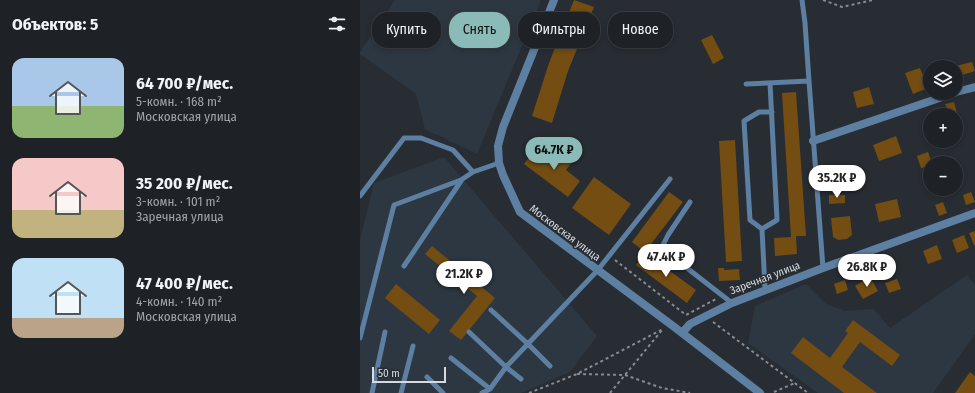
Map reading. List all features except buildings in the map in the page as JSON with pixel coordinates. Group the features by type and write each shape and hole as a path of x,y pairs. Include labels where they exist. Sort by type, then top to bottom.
{"street":[{"name":"Московская улица","path":"554,0 503,127 498,146 499,163 503,176 520,212 760,393"},
{"path":"963,91 975,87"},
{"path":"813,141 934,100"},
{"name":"Заречная улица","path":"682,333 690,324 705,316 766,289 975,213"}],"lane":[{"path":"802,0 823,268"},
{"path":"746,84 809,81"},
{"path":"762,229 777,220 770,83"},
{"path":"766,289 762,229 750,220 744,121 759,112 772,112"},
{"path":"360,196 404,138 420,138 452,150 474,172"},
{"path":"360,338 394,205 461,180 474,172 499,163"},
{"path":"482,393 490,388 506,367 597,271 670,179"},
{"path":"404,266 461,180"},
{"path":"690,202 668,235 663,245 665,250 732,303"},
{"path":"491,310 550,366"},
{"path":"372,393 385,332"},
{"path":"468,332 521,380"},
{"path":"401,393 413,346"},
{"path":"451,358 490,388"},
{"path":"427,378 442,393"}],"path":[{"path":"823,0 842,6 873,0"},
{"path":"610,255 686,314 723,296"},
{"path":"705,316 808,393"},
{"path":"529,393 577,374 664,328 610,393"},
{"path":"577,374 625,376 662,388 690,393"},
{"path":"774,392 795,383"}],"shaded area":[{"path":"395,0 541,0 536,12 518,12 518,48 521,48 477,154 425,129 416,94 360,54 372,34 372,48 441,48 441,12 387,12"},
{"path":"444,157 597,336 570,372 521,393 360,393 360,240 374,183"},
{"path":"967,275 975,285 975,334 933,393 818,393 748,343 755,306 806,284 826,304 845,311 874,309 890,328"}]}
